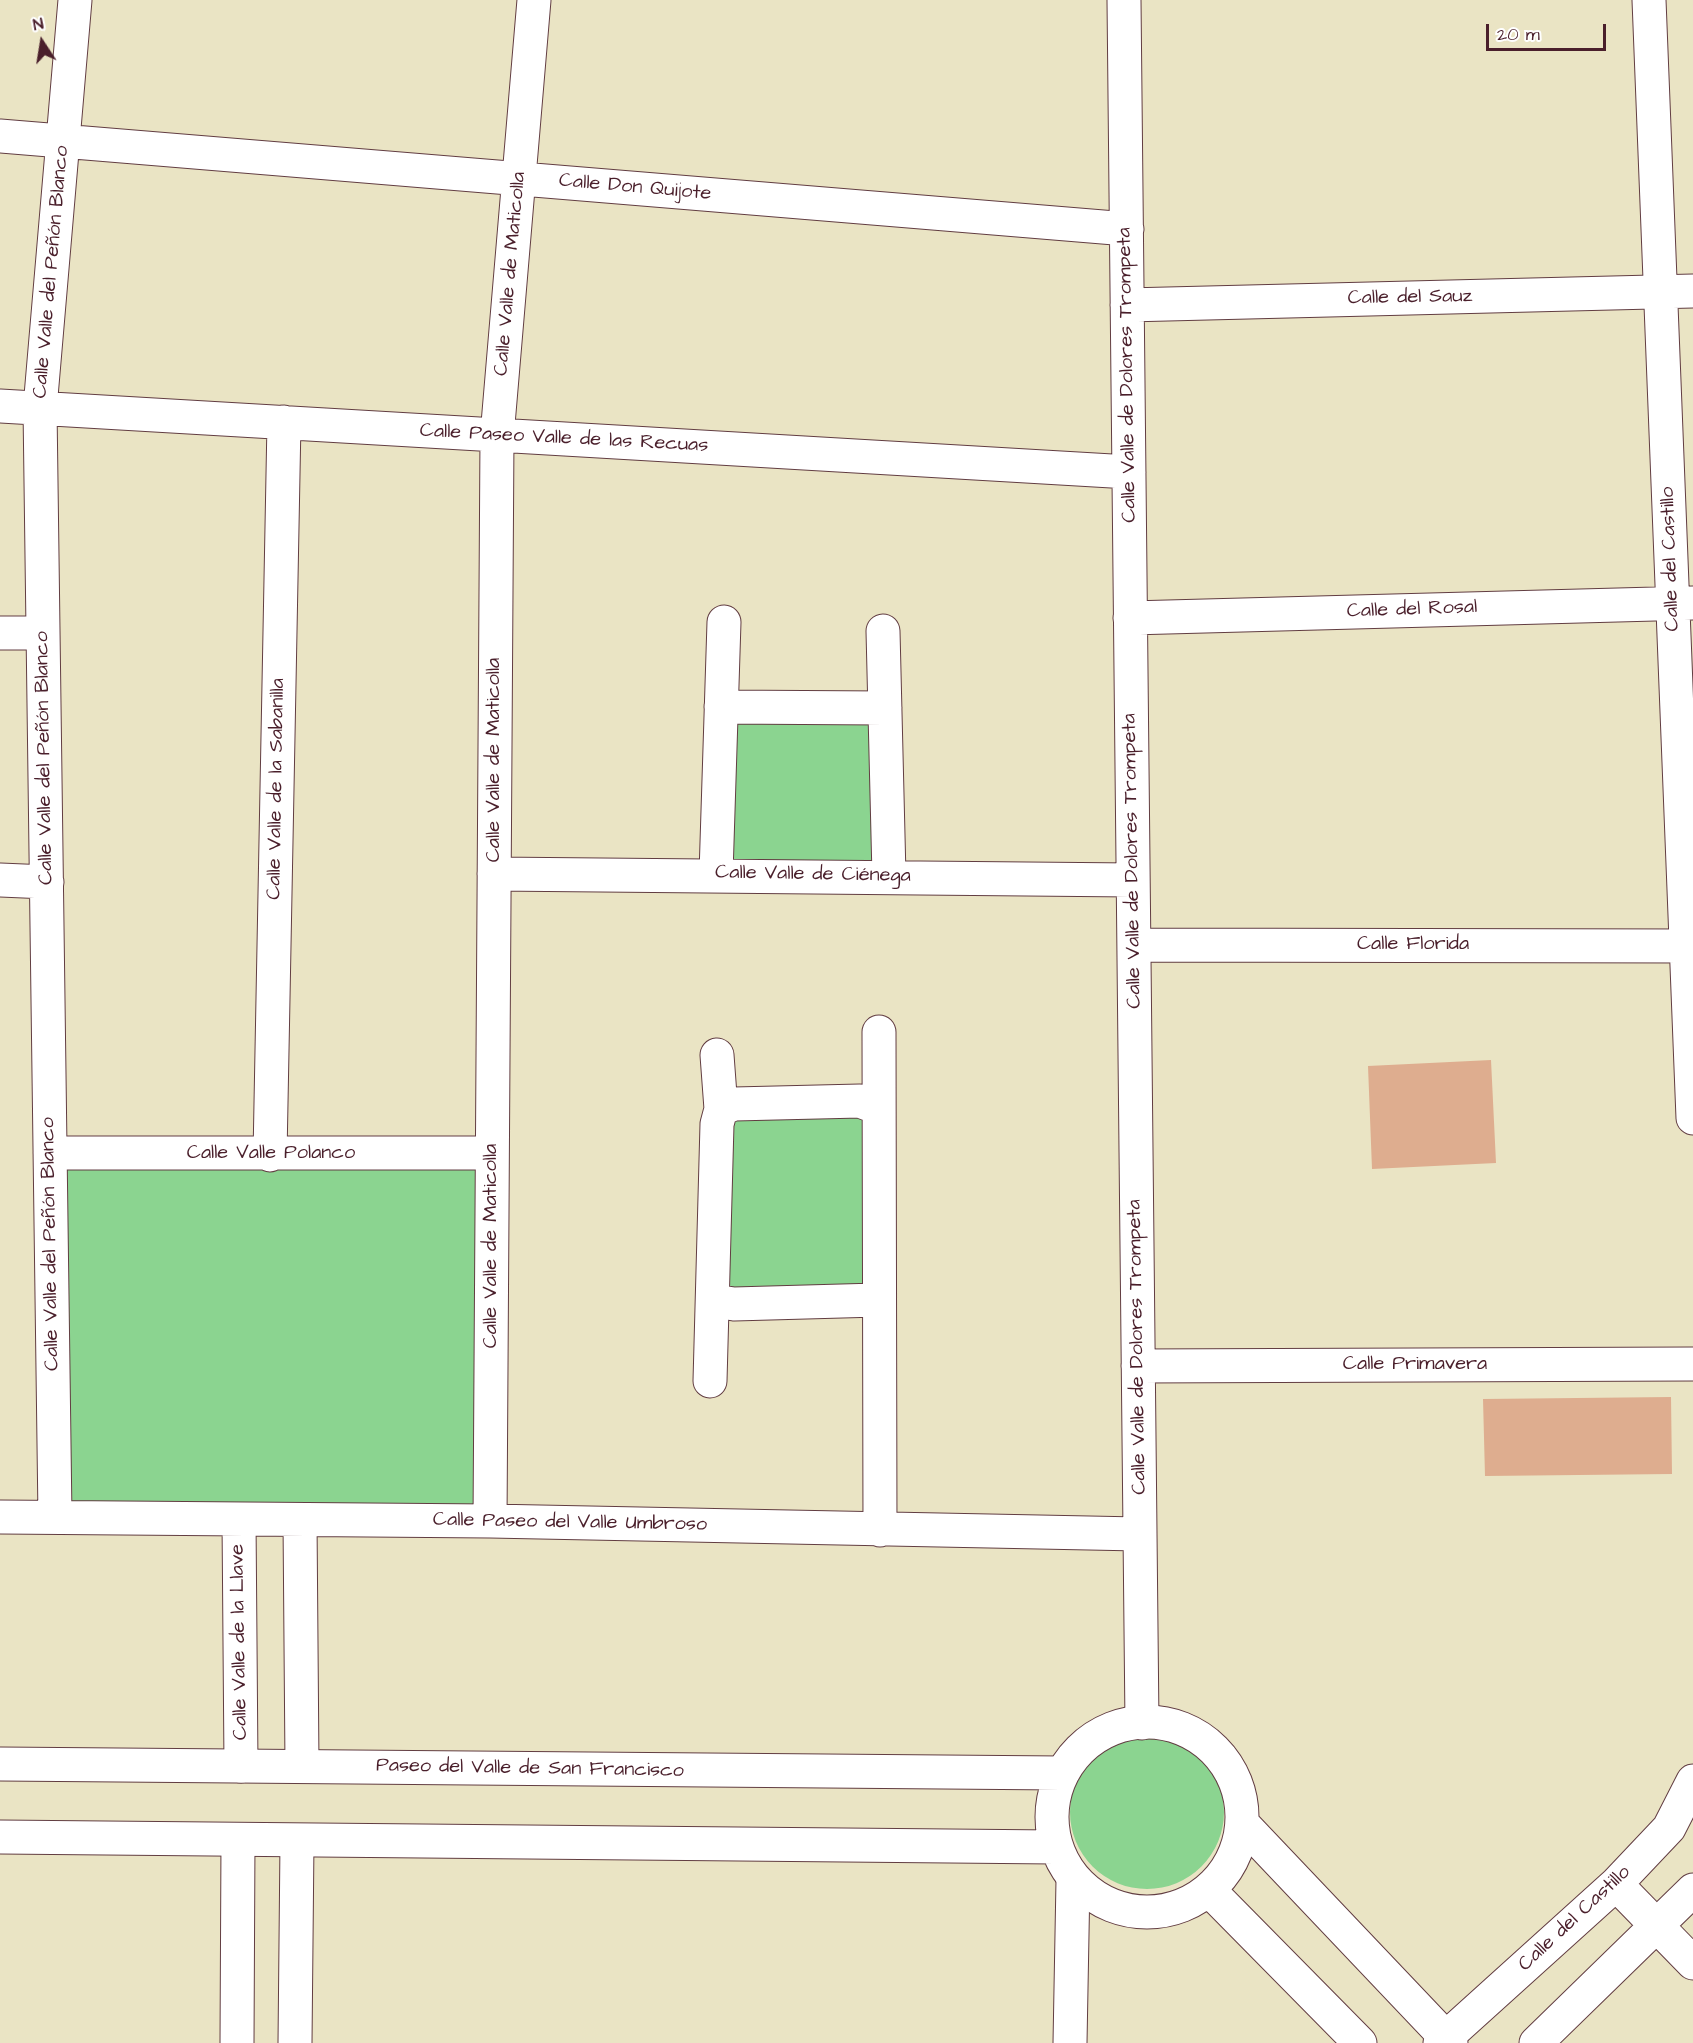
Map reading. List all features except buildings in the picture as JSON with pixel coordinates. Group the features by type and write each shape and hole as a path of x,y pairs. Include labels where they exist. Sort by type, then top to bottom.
{"street":[{"name":"Calle Valle del Peñón Blanco","path":"55,1517 40,408 75,0"},
{"name":"Calle Valle de Maticolla","path":"490,1521 497,436 534,0"},
{"name":"Calle Valle de Dolores Trompeta","path":"1124,0 1142,1723"},
{"name":"Calle del Castillo","path":"1649,0 1660,292 1683,603 1693,1118"},
{"name":"Calle Don Quijote","path":"0,136 1127,229"},
{"name":"Calle del Sauz","path":"1127,305 1693,291"},
{"name":"Calle Paseo Valle de las Recuas","path":"0,406 1129,472"},
{"name":"Calle Valle de la Sabanilla","path":"270,1155 284,422"},
{"name":"Calle del Rosal","path":"1130,618 1683,603"},
{"path":"716,874 724,622"},
{"path":"883,631 889,876"},
{"path":"0,633 43,633"},
{"path":"721,708 885,708"},
{"name":"Calle Valle de Ciénega","path":"494,874 716,874 1133,880"},
{"path":"0,880 47,882"},
{"name":"Calle Florida","path":"1134,945 1690,945"},
{"path":"879,1032 880,1530"},
{"path":"710,1381 714,1301 717,1124 721,1109 717,1055"},
{"path":"721,1109 734,1104 860,1101 878,1108"},
{"name":"Calle Valle Polanco","path":"50,1153 270,1155 492,1153"},
{"path":"714,1301 734,1304 878,1300"},
{"name":"Calle Primavera","path":"1138,1366 1693,1364"},
{"name":"Calle Paseo del Valle Umbroso","path":"0,1517 490,1521 1139,1534"},
{"name":"Calle Valle de la Llave","path":"239,1519 241,1766"},
{"path":"300,1520 302,1767"},
{"path":"1155,1721 1191,1731 1220,1754 1239,1787 1243,1824 1233,1860 1209,1890 1177,1908 1139,1912 1103,1903 1073,1880 1055,1847 1051,1809 1061,1773 1084,1744 1117,1725 1142,1723 1155,1721"},
{"name":"Paseo del Valle de San Francisco","path":"0,1764 1061,1773"},
{"name":"Calle del Castillo","path":"1446,2041 1616,1884 1669,1828 1693,1781"},
{"path":"1243,1824 1446,2041"},
{"path":"0,1837 1055,1847"},
{"path":"237,2043 238,1840"},
{"path":"295,2043 297,1841"},
{"path":"1070,2043 1073,1880"},
{"path":"1616,1884 1693,1963"},
{"path":"1209,1890 1360,2043"},
{"path":"1536,2043 1693,1890"}],"green space":[{"path":"726,710 884,711 886,876 725,874"},
{"path":"878,1108 878,1300 714,1301 721,1109"},
{"path":"50,1153 492,1153 490,1521 55,1517"},
{"path":"1147,1735 1177,1740 1202,1757 1219,1782 1224,1812 1219,1842 1202,1867 1177,1884 1147,1889 1117,1884 1092,1867 1075,1842 1070,1812 1075,1782 1092,1757 1117,1740"}]}
